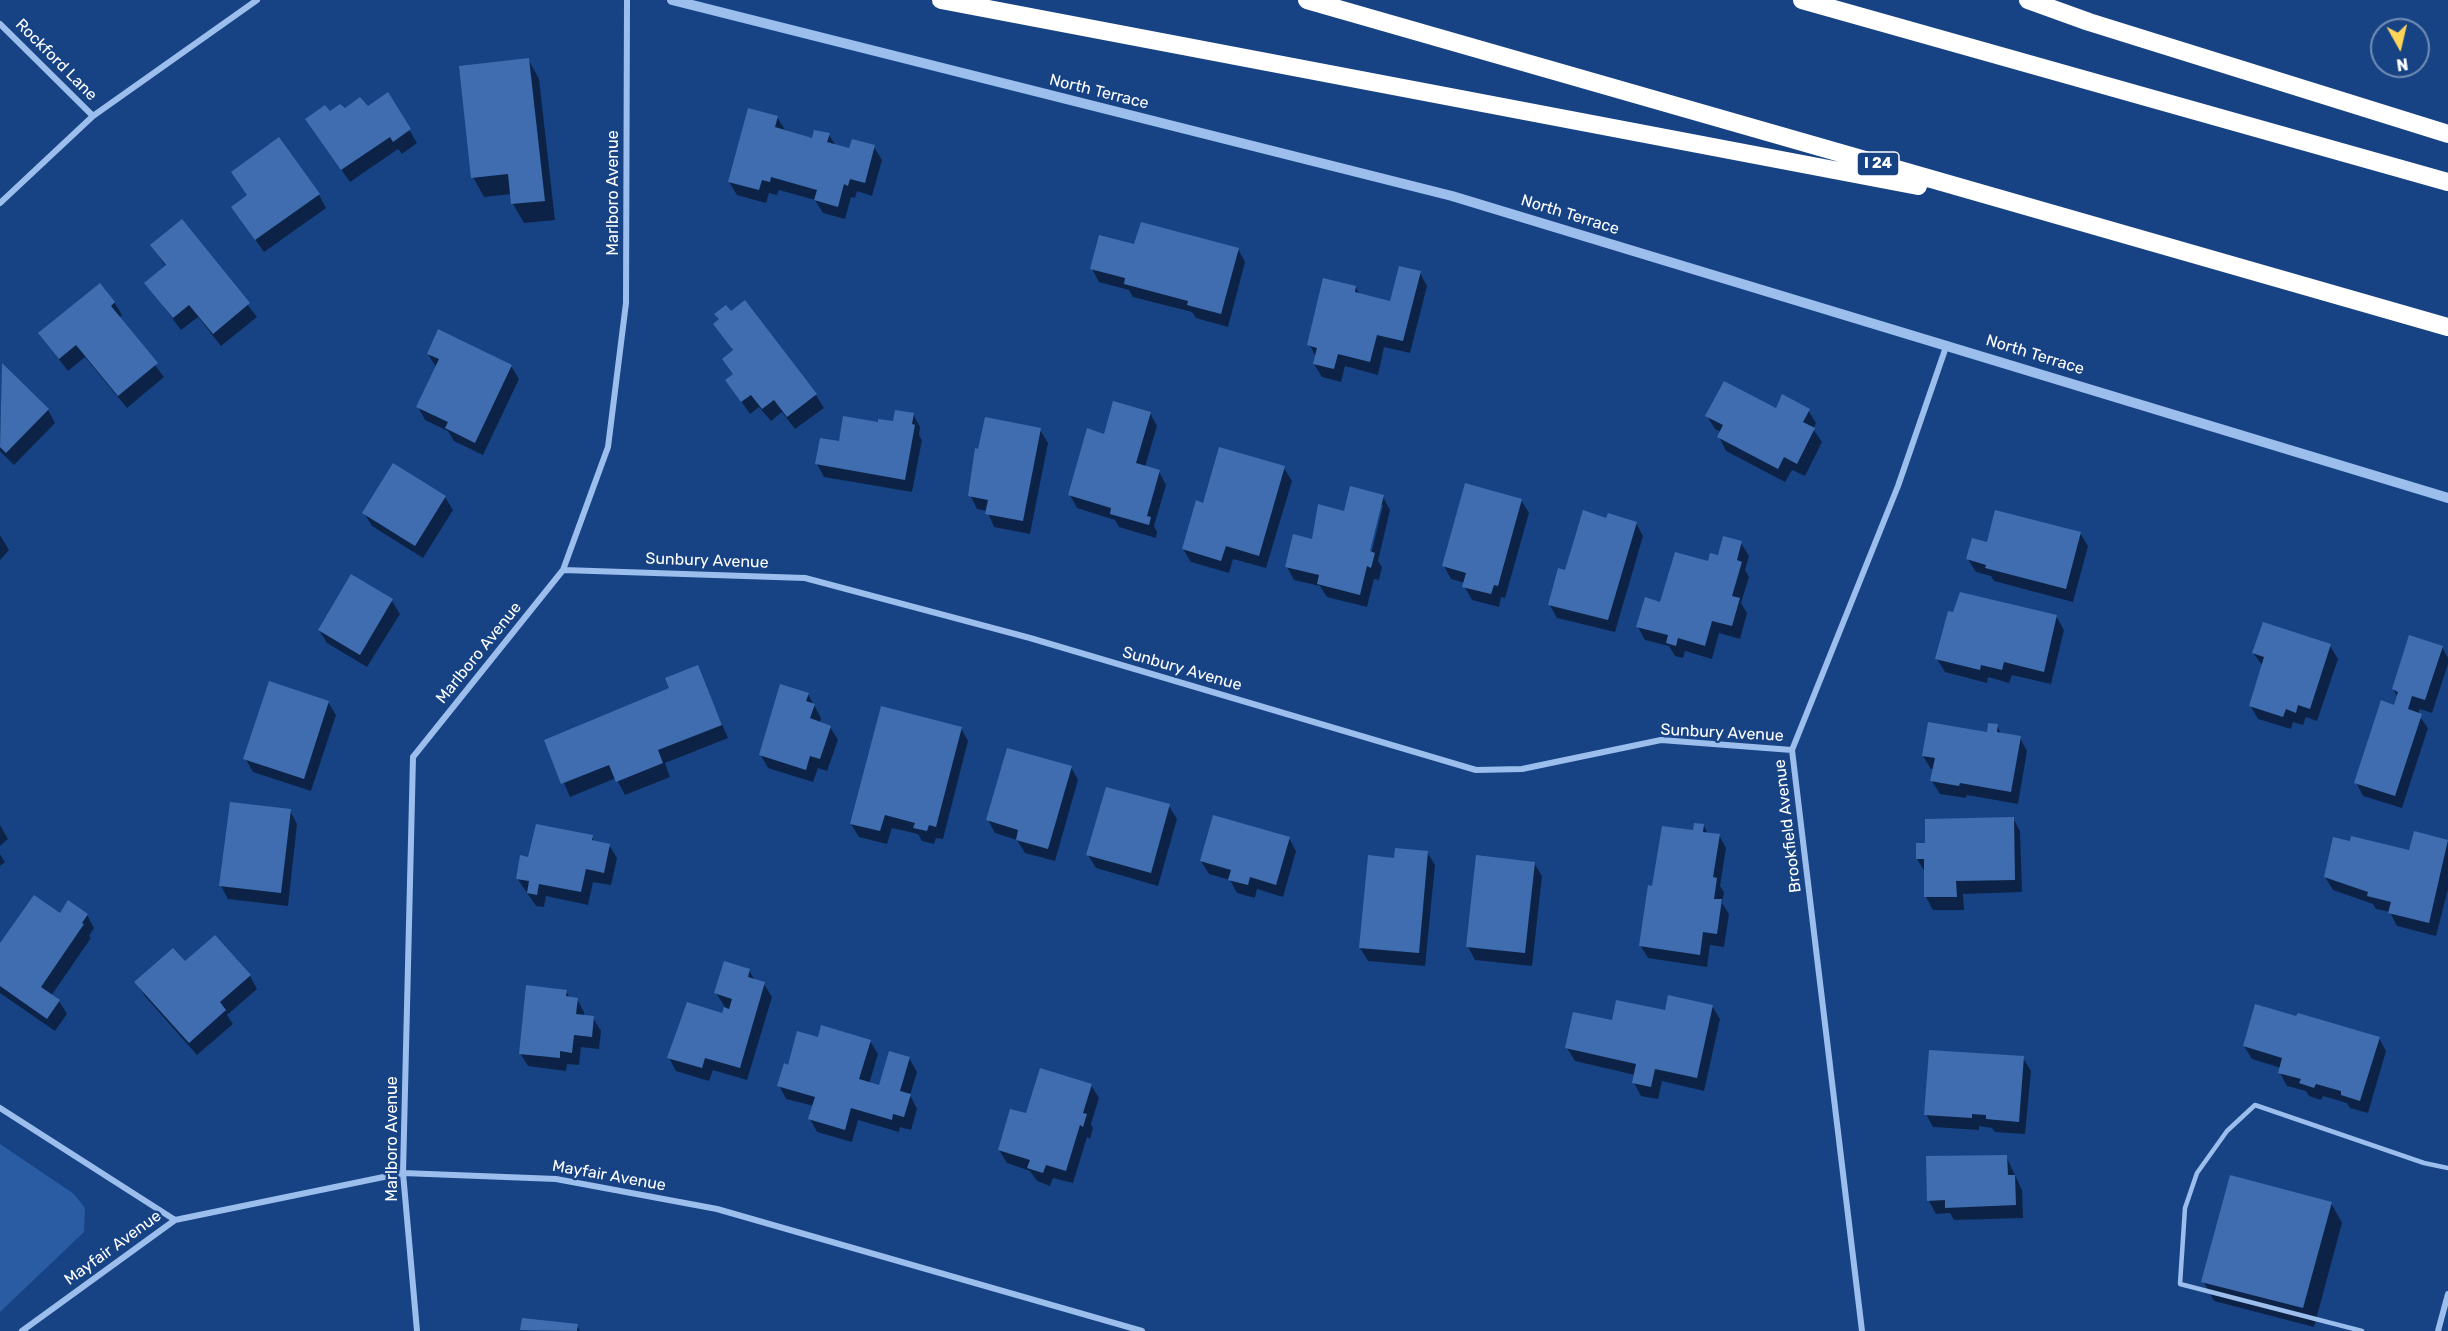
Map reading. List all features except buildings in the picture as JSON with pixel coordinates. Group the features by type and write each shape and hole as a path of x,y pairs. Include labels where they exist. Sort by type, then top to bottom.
{"highway":[{"path":"941,0 2031,208"},
{"name":"I 24","path":"1307,0 2448,327"},
{"path":"1803,0 2448,182"},
{"path":"2028,0 2089,22 2448,134"}],"street":[{"path":"0,202 93,116 257,0"},
{"name":"Marlboro Avenue","path":"417,1331 403,1173 413,757 563,570 608,447 626,303 627,0"},
{"name":"North Terrace","path":"672,0 1452,196 1947,344 2448,498"},
{"name":"Rockford Lane","path":"0,24 93,116"},
{"name":"Brookfield Avenue","path":"1862,1331 1792,750 1898,486 1947,344"},
{"name":"Sunbury Avenue","path":"563,570 805,578 1030,638 1476,770 1522,769 1661,740 1792,750"},
{"path":"0,1108 175,1220"},
{"name":"Mayfair Avenue","path":"22,1331 175,1220 403,1173 555,1179 717,1209 1142,1331"},
{"path":"2438,1331 2448,1294"}],"lane":[{"path":"2362,1331 2180,1284 2185,1208 2197,1173 2227,1131 2255,1105 2424,1163 2448,1168"}],"shaded area":[{"path":"0,1144 74,1194 85,1208 84,1232 0,1312"}]}
